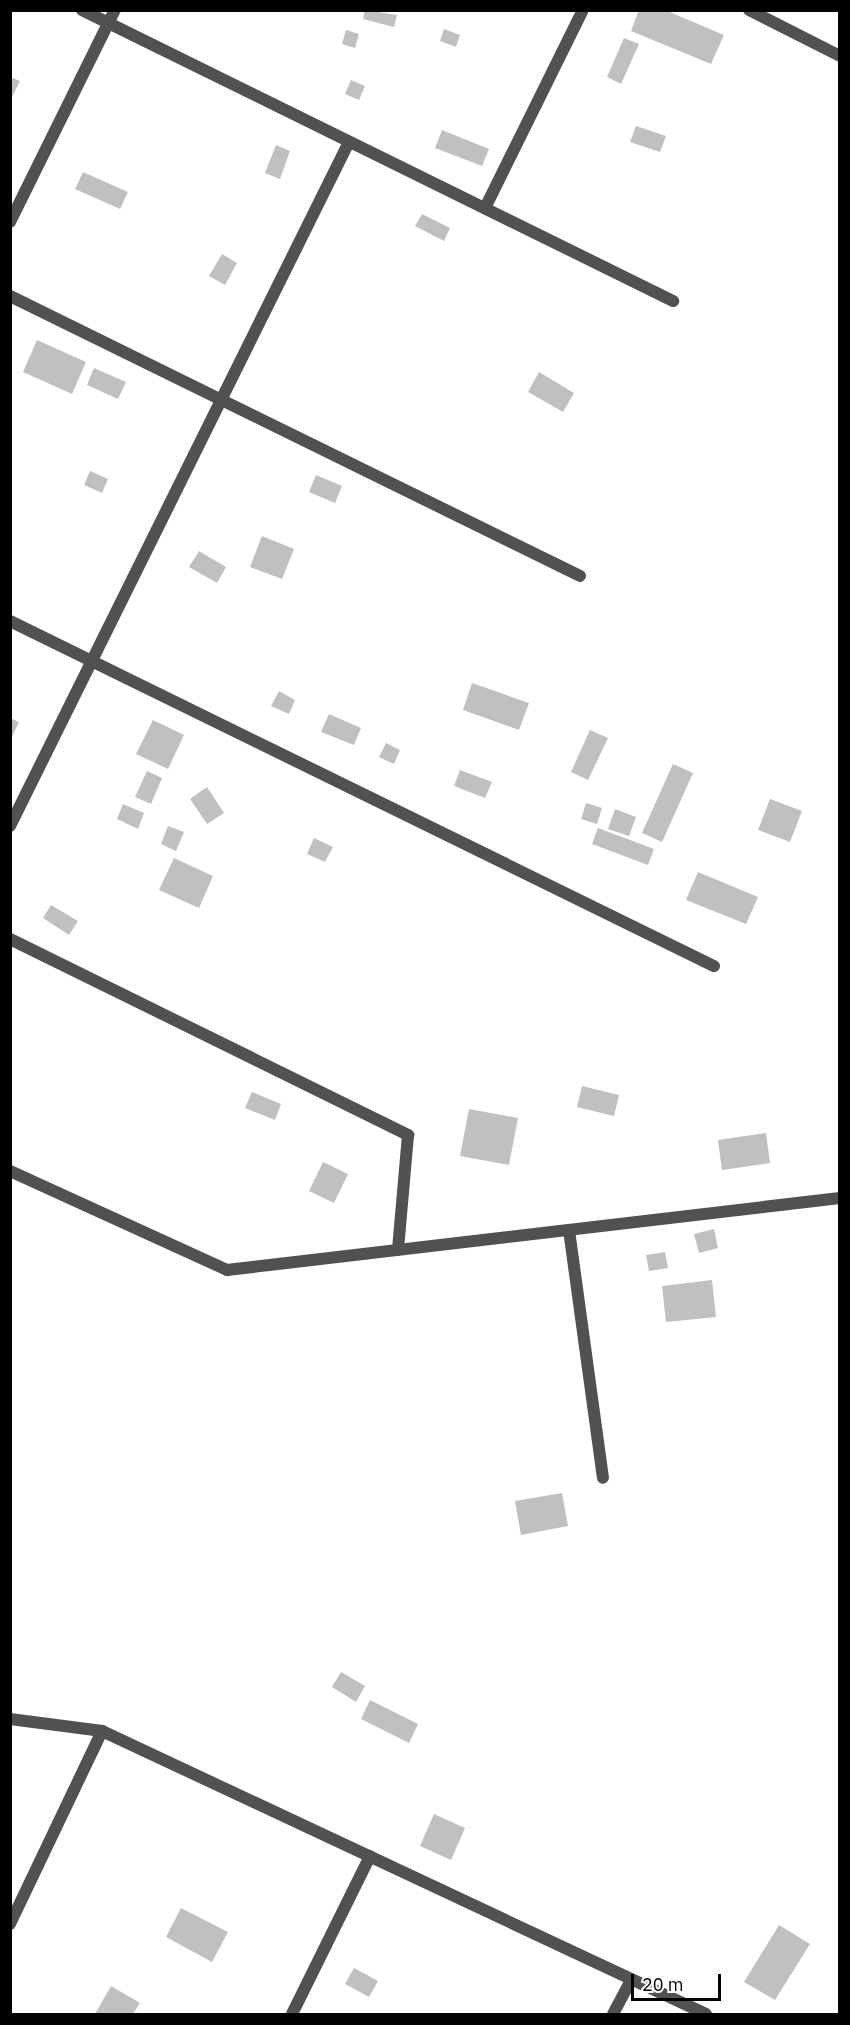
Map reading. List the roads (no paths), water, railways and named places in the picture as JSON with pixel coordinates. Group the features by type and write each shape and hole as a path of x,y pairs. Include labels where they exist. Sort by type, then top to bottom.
{"street":[{"path":"82,10 673,301"},
{"path":"10,222 115,10"},
{"path":"485,208 583,10"},
{"path":"749,10 840,56"},
{"path":"10,826 349,142"},
{"path":"10,296 580,576"},
{"path":"10,621 714,966"},
{"path":"10,939 408,1135 398,1250"},
{"path":"10,1171 228,1270 840,1198"},
{"path":"569,1230 603,1478"},
{"path":"10,1719 102,1731 706,2014"},
{"path":"10,1924 102,1731"},
{"path":"291,2014 370,1856"},
{"path":"614,2014 631,1980"}]}
